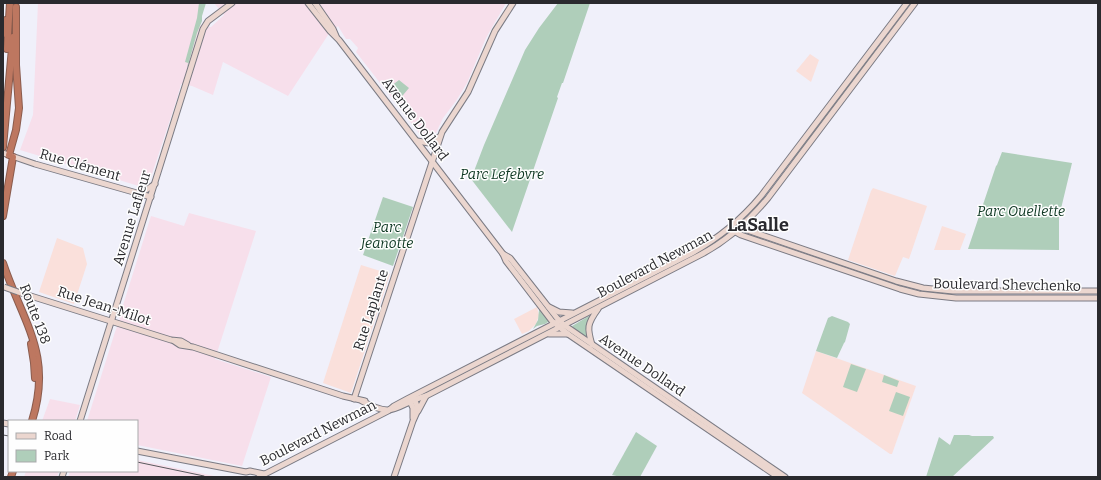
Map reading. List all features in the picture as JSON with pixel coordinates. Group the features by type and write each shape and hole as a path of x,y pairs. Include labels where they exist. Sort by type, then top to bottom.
{"highway":[{"path":"3,34 13,4"},
{"path":"3,98 13,4"},
{"path":"3,147 13,4"},
{"path":"3,216 8,155 16,130 19,108 13,4"},
{"name":"Route 138","path":"3,263 32,332 37,350 39,383 37,402 32,420"},
{"name":"Route 138","path":"3,275 27,332 34,358 34,392 28,420"}],"main road":[{"name":"Avenue Lafleur","path":"80,420 156,183 202,32 206,23 232,3"},
{"name":"Avenue Dollard","path":"308,3 330,31 337,37 417,141 503,254 506,261 557,322 785,477"},
{"name":"Avenue Dollard","path":"315,3 333,28 337,37"},
{"name":"Rue Laplante","path":"354,399 444,127 465,96 496,29 513,3"},
{"name":"Boulevard Newman","path":"262,476 389,410 395,409 557,322 697,250 730,228 761,196 907,3"},
{"name":"Boulevard Newman","path":"412,399 426,396 704,253 737,230 747,222 778,184 915,3"},
{"path":"417,141 429,143 440,137"},
{"name":"Rue Clément","path":"8,155 151,197"},
{"path":"427,177 433,171 440,171"},
{"path":"137,193 146,190 156,183"},
{"path":"747,222 747,228 749,231"},
{"name":"Boulevard Shevchenko","path":"730,228 749,231 890,279 921,288 956,292 1098,292"},
{"name":"Boulevard Shevchenko","path":"737,230 741,235 875,281 919,294 956,298 1098,298"},
{"name":"Avenue Dollard","path":"503,254 510,258 547,306 557,322"},
{"name":"Rue Jean-Milot","path":"4,287 174,341 181,341 193,347 354,399 371,402 389,410"},
{"path":"547,306 559,312 573,314"},
{"path":"592,345 589,335 589,324 600,307"},
{"name":"Avenue Dollard","path":"562,326 568,334 778,477"},
{"path":"546,335 568,334"},
{"path":"394,477 413,421 426,396"},
{"path":"412,399 418,407 417,412"},
{"path":"412,399 413,421"},
{"name":"Rue Jean-Milot","path":"362,401 372,406 389,410"},
{"path":"372,406 374,410 373,419"},
{"path":"138,451 246,475 250,471 262,476"}],"shaded area":[{"path":"38,3 200,3 199,25 211,27 224,15 214,3 506,3 486,38 467,83 443,118 436,133 422,137 356,52 358,48 350,39 346,39 338,26 328,35 288,96 223,62 213,95 192,86 181,84 149,183 142,187 20,150 33,115"},
{"path":"810,54 819,60 811,82 796,71"},
{"path":"873,188 927,206 909,259 903,257 895,276 848,260"},
{"path":"189,213 256,231 215,359 271,377 242,466 138,445 138,420 87,420 151,216 184,226"},
{"path":"942,226 966,234 960,250 934,250"},
{"path":"57,238 83,248 87,264 74,304 39,292"},
{"path":"361,265 390,274 351,393 323,383"},
{"path":"537,307 539,315 536,324 529,331 522,334 514,319"},
{"path":"816,351 916,386 892,454 802,393"},
{"path":"50,399 80,405 75,420 42,420"},
{"path":"138,460 219,477 68,477 70,472 138,472"},
{"path":"26,472 59,472 57,477 24,477"}],"green space":[{"path":"199,3 206,3 187,69 188,63 185,62 197,18"},
{"name":"Parc Lefebvre","path":"558,3 590,3 512,232 471,179 525,50"},
{"path":"880,43 873,54 790,164 797,153"},
{"path":"399,80 409,88 398,101 387,89"},
{"name":"Parc Ouellette","path":"1002,152 1072,163 1059,217 1059,250 968,249"},
{"name":"Parc Jeanotte","path":"383,197 413,207 393,266 363,255"},
{"path":"540,309 548,319 548,322 533,329 538,320"},
{"path":"591,316 588,339 575,330 572,326"},
{"path":"832,316 850,324 845,342 837,358 816,351 828,318"},
{"path":"851,364 866,369 857,392 843,387"},
{"path":"884,375 899,381 897,387 882,382"},
{"path":"896,392 910,397 903,416 889,411"},
{"path":"636,432 657,446 640,477 621,477 612,475"},
{"path":"954,435 993,436 994,438 952,477 926,477 939,437 950,445"}],"railway":[{"path":"3,435 8,436"},
{"path":"138,462 204,476"}],"district":[{"name":"LaSalle","path":"758,225"}]}
